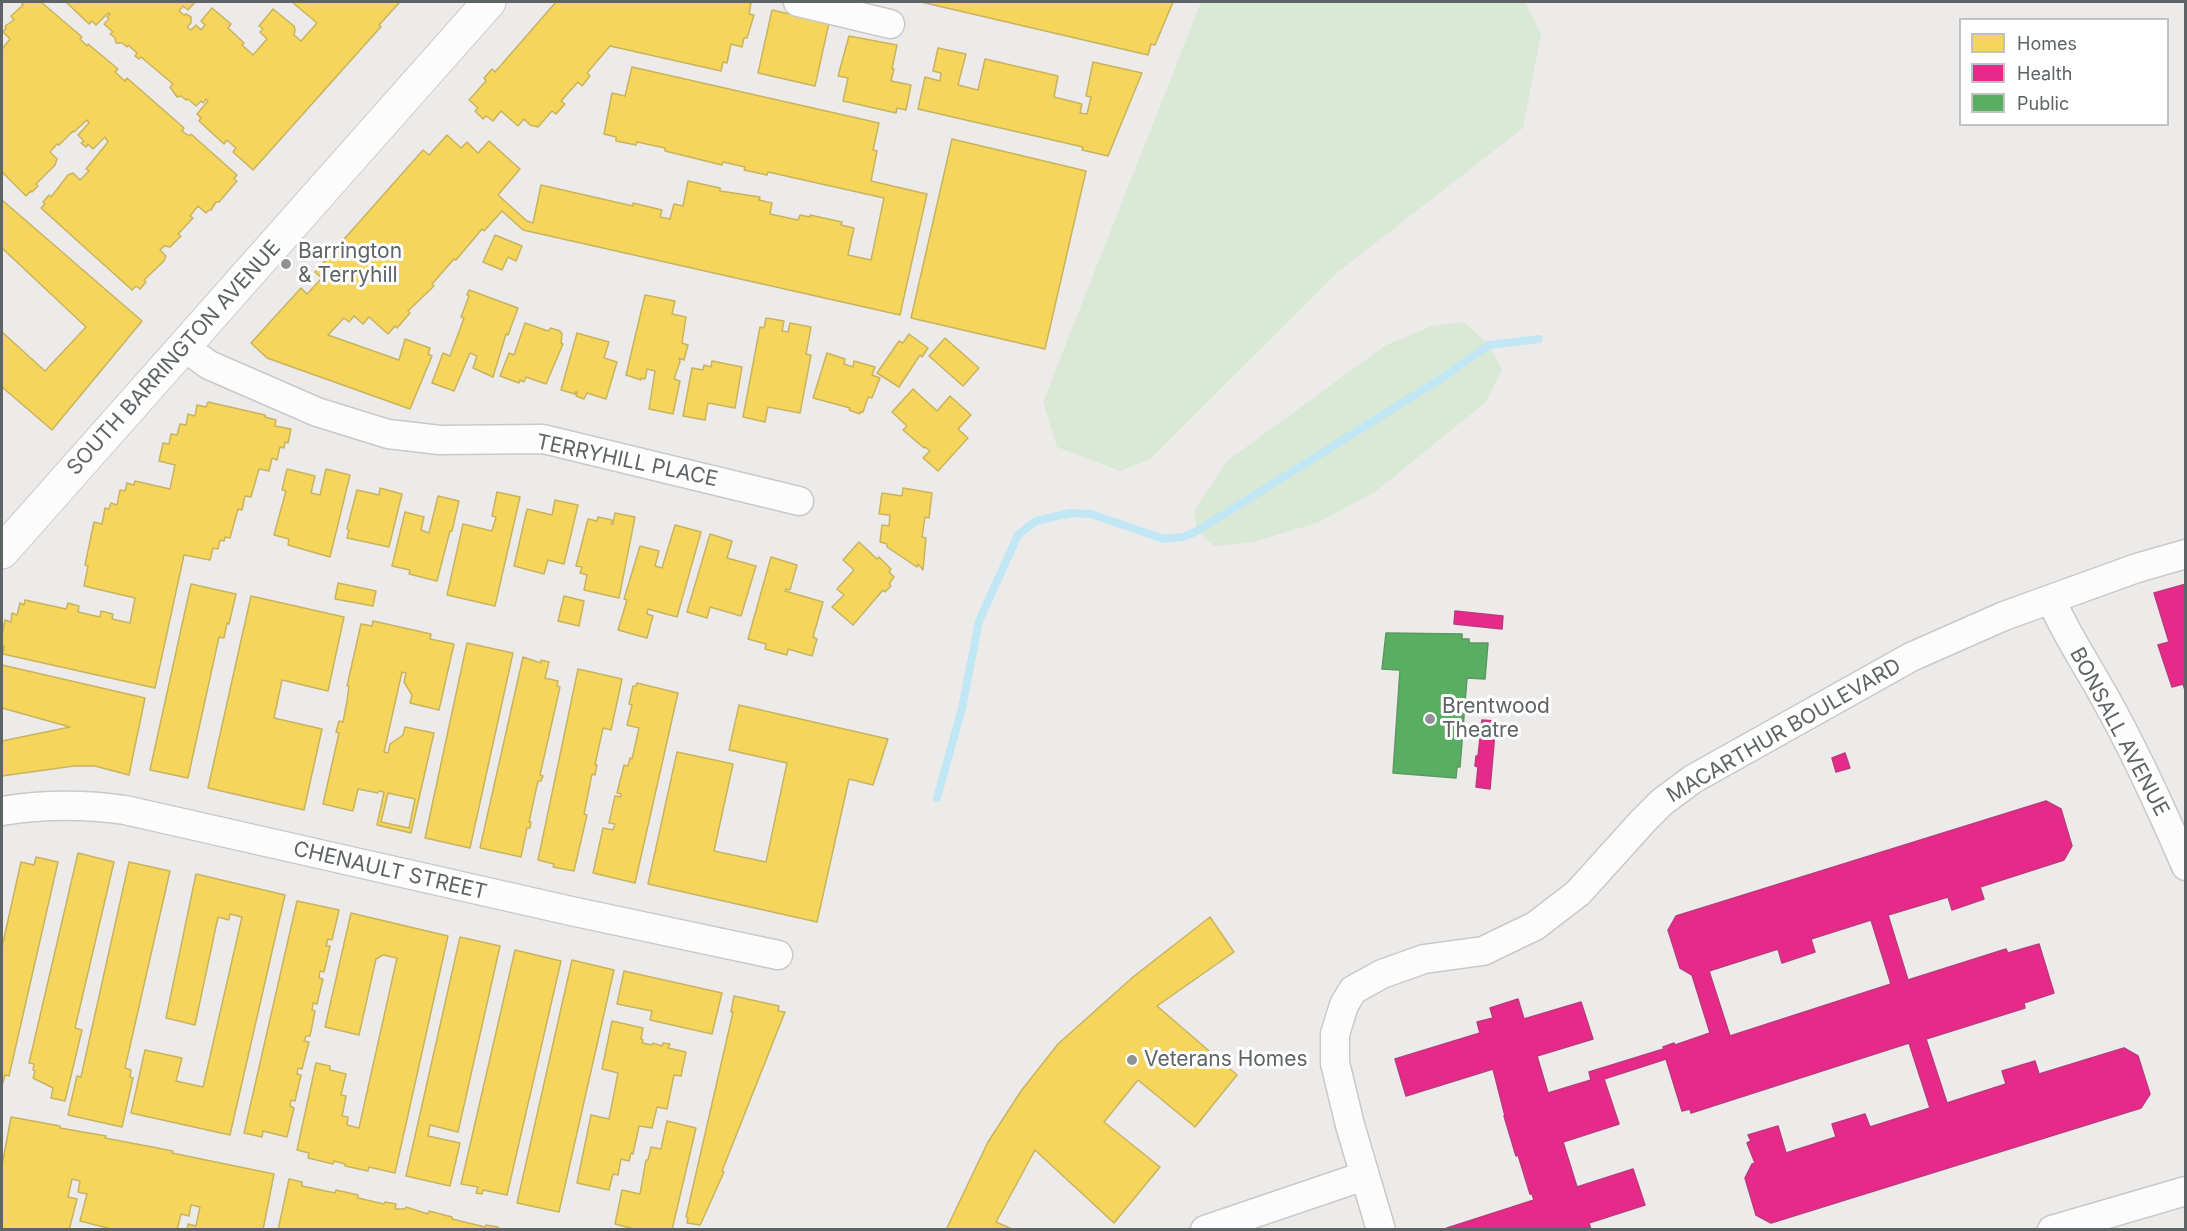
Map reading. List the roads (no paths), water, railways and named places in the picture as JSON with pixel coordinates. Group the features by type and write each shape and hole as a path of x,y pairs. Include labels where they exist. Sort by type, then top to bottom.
{"street":[{"name":"SOUTH BARRINGTON AVENUE","path":"2,552 489,2"},
{"path":"798,2 890,24"},
{"name":"TERRYHILL PLACE","path":"184,347 209,365 317,412 388,434 440,440 543,439 800,501"},
{"name":"MACARTHUR BOULEVARD","path":"1364,1176 1335,1063 1335,1034 1344,1005 1353,990 1382,974 1424,959 1483,951 1535,926 1578,893 1642,821 1662,802 1694,779 1911,657 2004,615 2137,568 2186,554"},
{"name":"BONSALL AVENUE","path":"2051,599 2061,622 2104,696 2154,795 2186,866"},
{"name":"CHENAULT STREET","path":"2,811 51,805 79,805 125,810 571,911 778,955"},
{"path":"1205,1230 1364,1176 1381,1230"},
{"path":"2052,1230 2186,1191"}],"waterway":[{"path":"937,798 962,708 979,621 1018,535 1036,521 1070,513 1091,514 1164,539 1183,537 1197,531 1442,378 1489,345 1539,339"}],"place":[{"name":"Barrington & Terryhill","path":"286,264"},
{"name":"Brentwood Theatre","path":"1430,719"},
{"name":"Veterans Homes","path":"1132,1060"}]}
